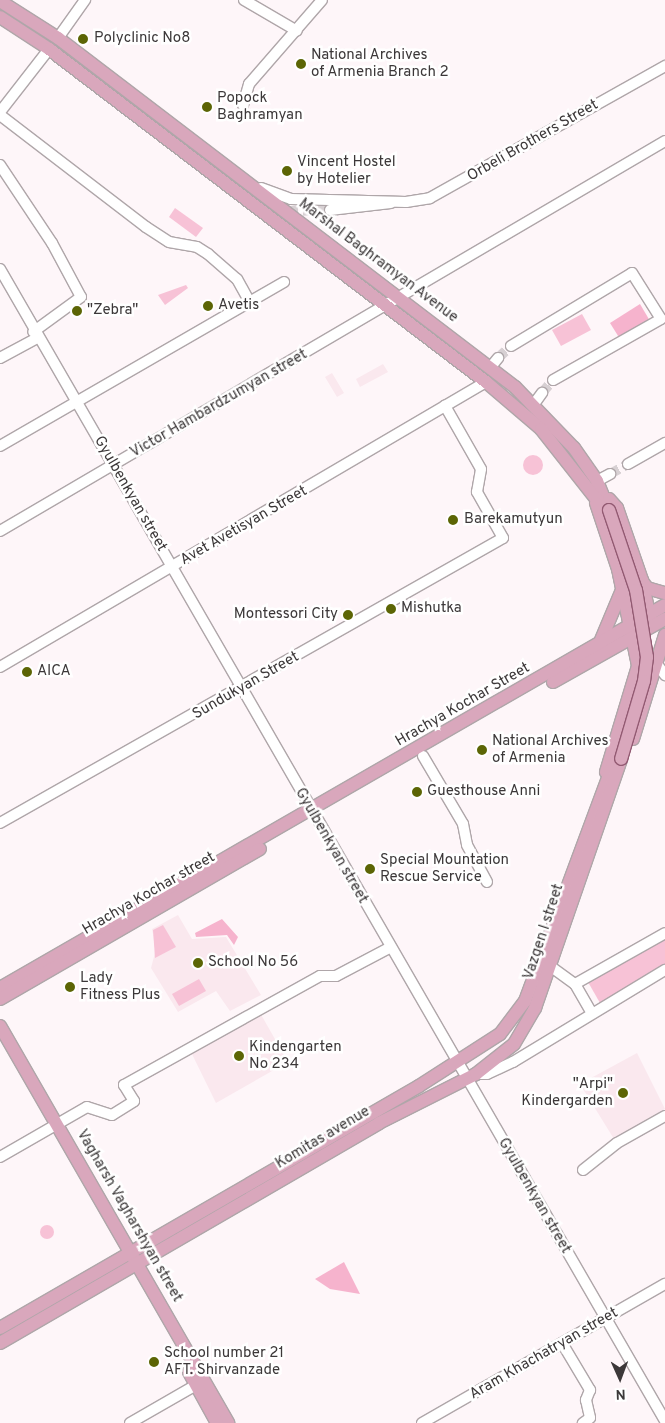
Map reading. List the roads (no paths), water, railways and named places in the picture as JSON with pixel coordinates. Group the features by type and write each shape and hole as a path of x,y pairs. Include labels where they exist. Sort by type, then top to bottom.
{"main road":[{"name":"Marshal Baghramyan Avenue","path":"0,1 58,38 397,296 494,363 534,404 598,490 608,511 641,625"},
{"name":"Marshal Baghramyan Avenue","path":"0,18 49,49 486,382 541,429 598,490"},
{"path":"598,490 617,508 642,580 648,588 665,592"},
{"path":"598,490 623,588 641,625"},
{"path":"623,588 637,589 642,580"},
{"path":"638,666 642,580"},
{"path":"598,647 623,588"},
{"path":"641,625 665,605"},
{"path":"641,625 665,619"},
{"name":"Hrachya Kochar Street","path":"312,814 598,647 641,625"},
{"name":"Hrachya Kochar Street","path":"312,814 423,756 612,652 641,625"},
{"name":"Vazgen I street","path":"456,1064 500,1034 525,1001 618,758 646,674 641,625"},
{"name":"Vazgen I street","path":"609,782 625,762 665,635"},
{"path":"612,652 638,666 649,662 657,664"},
{"name":"Vazgen I street","path":"470,1076 514,1044 525,1029 550,966 609,782 638,666"},
{"name":"Hrachya Kochar street","path":"0,988 312,814"},
{"name":"Hrachya Kochar street","path":"0,999 312,814"},
{"name":"Vagharsh Vagharshyan street","path":"0,1026 54,1126 228,1423"},
{"name":"Vagharsh Vagharshyan street","path":"0,1042 54,1126"},
{"name":"Komitas avenue","path":"0,1343 131,1260 456,1064"},
{"name":"Komitas avenue","path":"0,1328 131,1260 470,1076"},
{"name":"Vagharsh Vagharshyan street","path":"131,1260 217,1423"}],"street":[{"path":"58,38 85,0"},
{"path":"244,0 297,31"},
{"path":"243,105 249,84 322,0"},
{"path":"49,49 0,113 146,227 169,242 198,247 208,254 237,279 248,299"},
{"name":"Orbeli Brothers Street","path":"224,164 283,198 415,202 446,191 665,66"},
{"name":"Victor Hambardzumyan street","path":"0,532 386,305 397,296 665,141"},
{"path":"185,153 252,198"},
{"path":"0,165 52,243 81,297 35,335 0,358"},
{"name":"Orbeli Brothers Street","path":"330,210 371,209 396,202"},
{"name":"Gyulbenkyan street","path":"0,269 35,335 77,403 456,1064 470,1076 665,1421"},
{"path":"511,346 632,273 663,318 553,380"},
{"path":"0,446 77,403 248,299 284,282"},
{"name":"Avet Avetisyan Street","path":"0,667 172,568 486,382"},
{"path":"534,404 542,393"},
{"name":"Sundukyan Street","path":"0,823 136,743 146,743 503,538 477,492 481,469 445,406"},
{"path":"628,464 665,443"},
{"path":"598,490 610,474"},
{"path":"657,664 665,675"},
{"path":"423,756 463,824 466,845 487,882"},
{"path":"575,984 665,933"},
{"path":"0,1157 87,1107 112,1115 134,1101 124,1085 320,976 336,976 389,948"},
{"path":"550,966 575,984 592,1014"},
{"name":"Komitas avenue","path":"470,1076 501,1068 665,970"},
{"path":"583,1170 617,1143 665,1116"},
{"name":"Aram Khachatryan street","path":"422,1423 665,1284"},
{"path":"562,1343 590,1390 586,1400 590,1418 583,1423"},
{"path":"130,1423 196,1385"}],"tunnel":[{"path":"252,198 288,211 330,210"},
{"path":"498,358 511,346"},
{"path":"542,393 553,380"},
{"path":"610,474 628,464"}],"place":[{"name":"Polyclinic No8","path":"83,39"},
{"name":"National Archives of Armenia Branch 2","path":"301,64"},
{"name":"Popock Baghramyan","path":"207,107"},
{"name":"Vincent Hostel by Hotelier","path":"287,171"},
{"name":"Avetis","path":"208,306"},
{"name":"\"Zebra\"","path":"77,311"},
{"name":"Barekamutyun","path":"453,520"},
{"name":"Mishutka","path":"391,609"},
{"name":"Montessori City","path":"348,615"},
{"name":"AICA","path":"27,672"},
{"name":"National Archives of Armenia","path":"482,750"},
{"name":"Guesthouse Anni","path":"417,792"},
{"name":"Special Mountation Rescue Service","path":"370,869"},
{"name":"School No 56","path":"198,963"},
{"name":"Lady Fitness Plus","path":"70,987"},
{"name":"Kindengarten No 234","path":"239,1056"},
{"name":"\"Arpi\" Kindergarden","path":"623,1093"},
{"name":"School number 21 AFT. Shirvanzade","path":"154,1362"}]}
